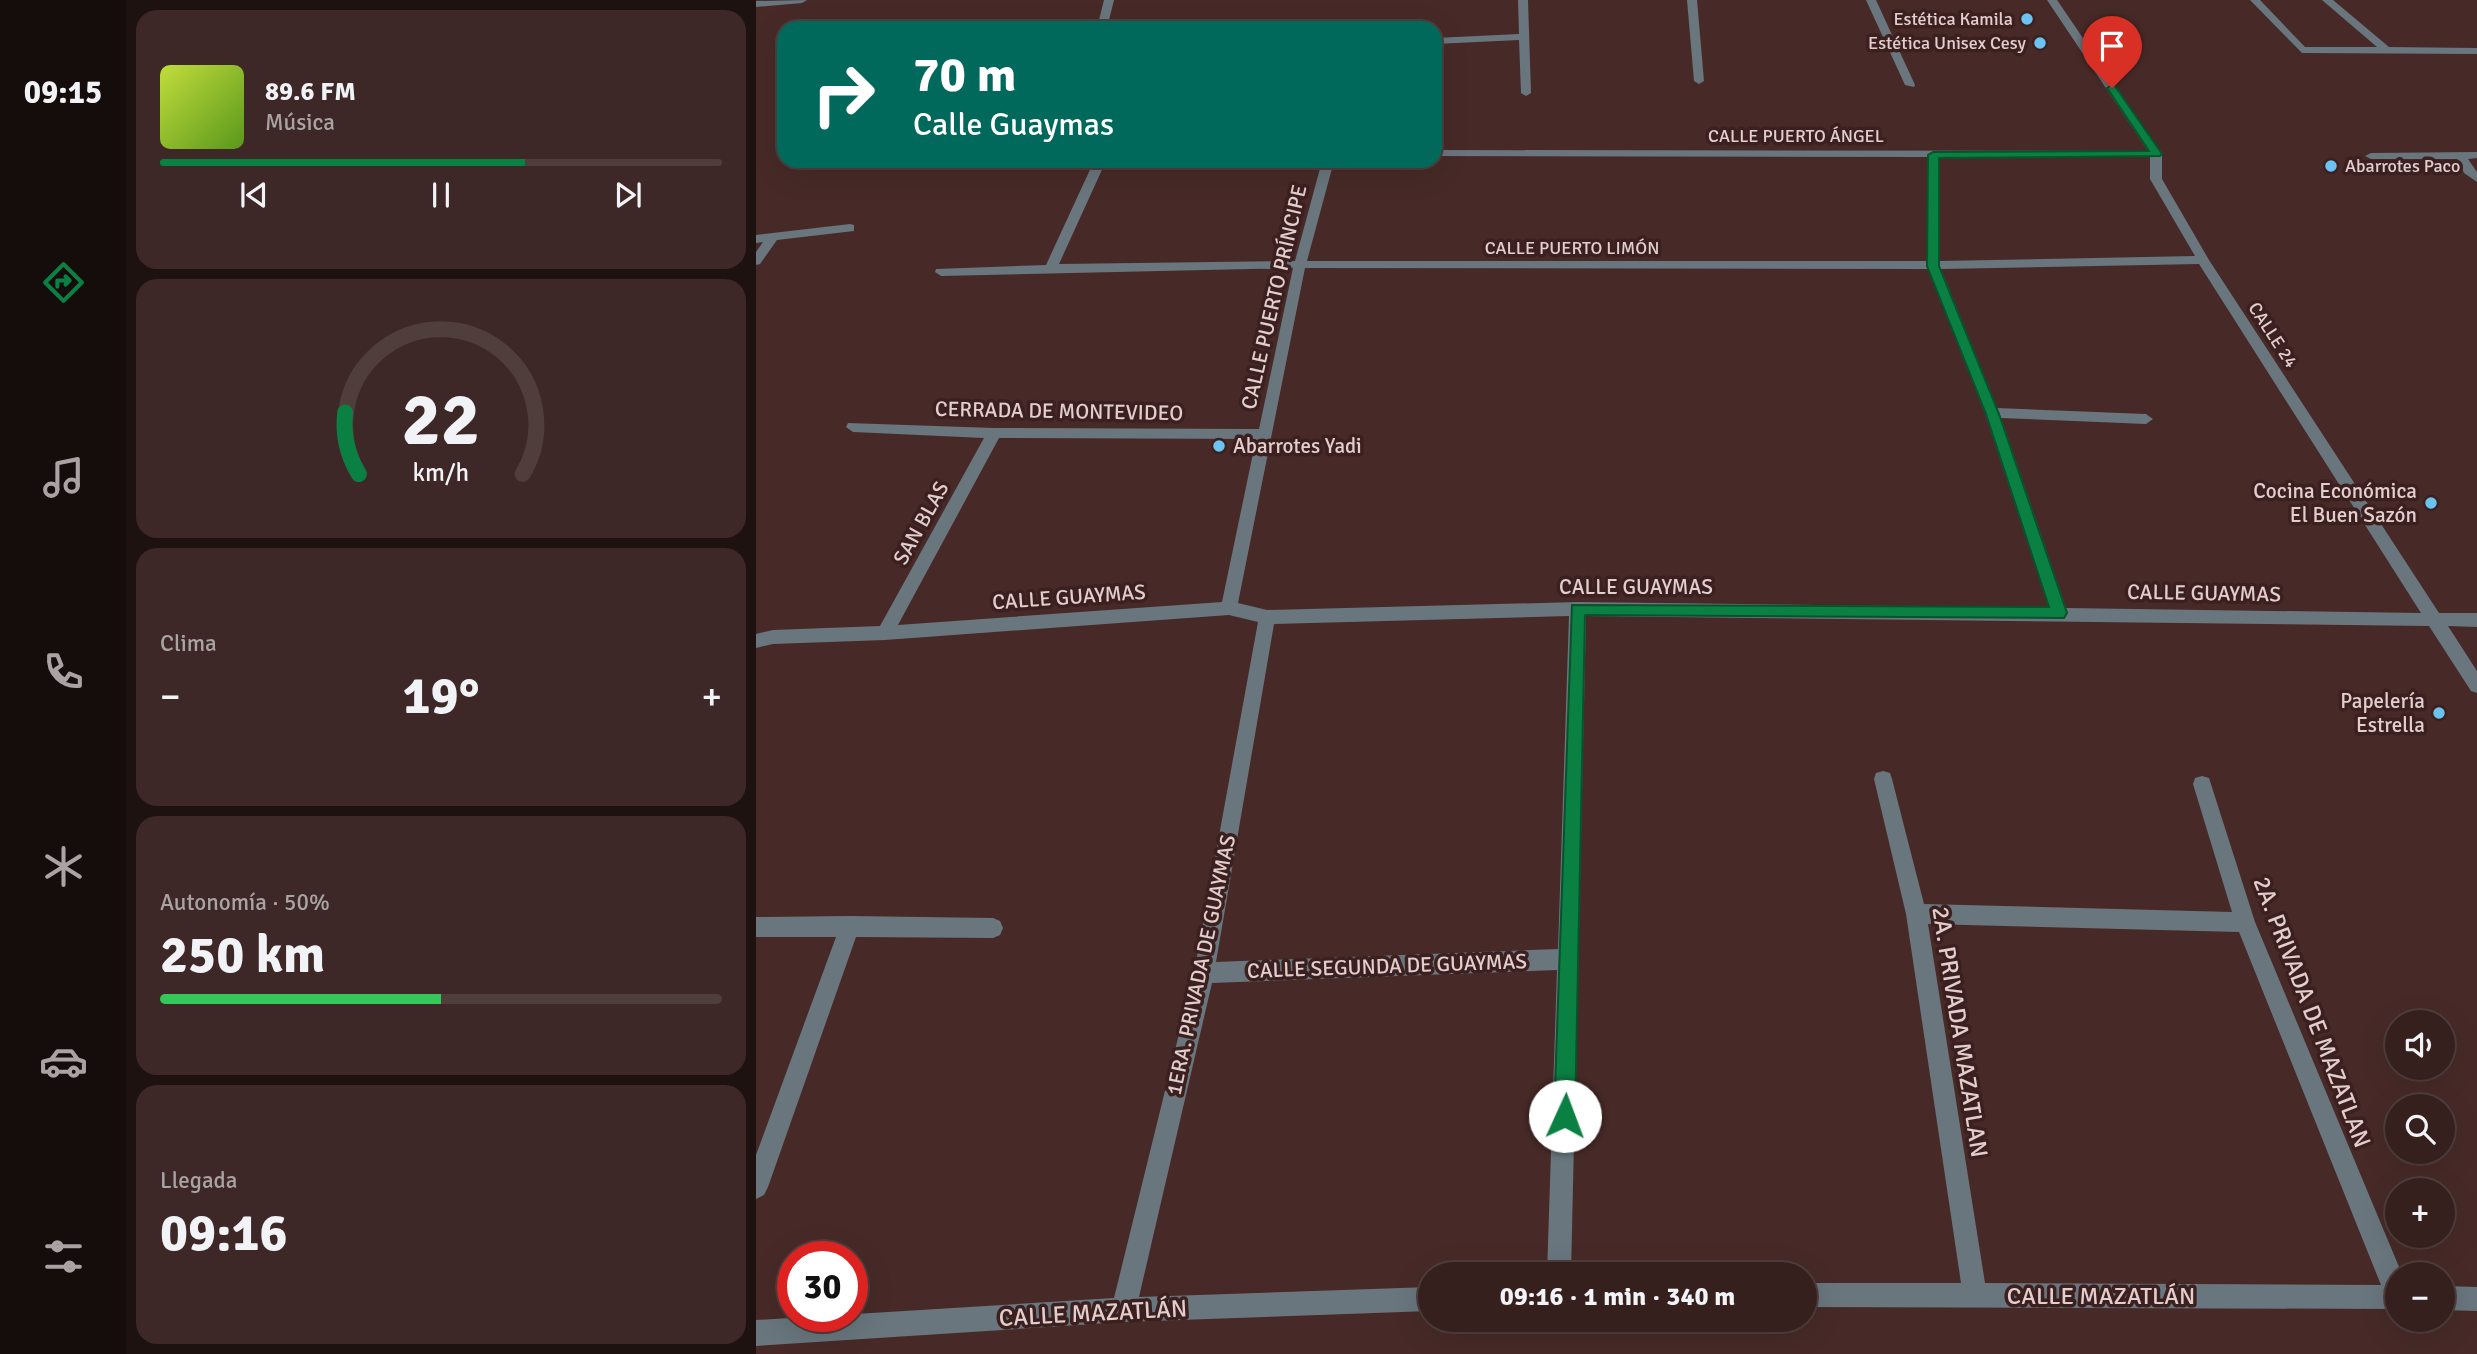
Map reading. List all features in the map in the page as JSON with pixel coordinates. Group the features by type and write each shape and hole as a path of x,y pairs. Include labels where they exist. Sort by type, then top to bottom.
{"street":[{"path":"756,4 802,0"},
{"path":"1104,21 1109,0"},
{"path":"1523,0 1526,93"},
{"path":"1692,0 1699,81"},
{"path":"1871,0 1910,85"},
{"name":"CALLE 24","path":"2052,0 2157,154 2156,179 2203,260 2477,686"},
{"path":"2255,0 2302,50 2477,51"},
{"path":"2327,0 2386,50"},
{"path":"1442,41 1524,37"},
{"name":"CALLE PUERTO ÁNGEL","path":"1442,153 2157,154"},
{"path":"1933,155 1933,266 1992,414 2059,613"},
{"path":"2460,155 2469,171 2477,178"},
{"path":"2371,156 2477,155"},
{"path":"1051,268 1097,168"},
{"name":"CALLE PUERTO PRÍNCIPE","path":"1229,608 1300,264 1326,168"},
{"path":"756,239 850,228"},
{"path":"756,261 773,237"},
{"name":"CALLE PUERTO LIMÓN","path":"941,272 1300,264 1933,266 2203,260"},
{"path":"1992,414 2146,419"},
{"name":"CERRADA DE MONTEVIDEO","path":"853,426 994,433 1265,434"},
{"name":"SAN BLAS","path":"885,633 994,433"},
{"name":"CALLE GUAYMAS","path":"756,641 773,637 885,633 1229,608 1267,617 1578,609 2477,620"},
{"path":"1559,1262 1578,609"},
{"name":"1ERA. PRIVADA DE GUAYMAS","path":"1124,1310 1204,973 1267,617"},
{"name":"2A. PRIVADA MAZATLAN","path":"1883,779 1916,914 1975,1296"},
{"name":"2A. PRIVADA DE MAZATLAN","path":"2202,784 2245,922 2385,1264"},
{"path":"1916,914 2245,922"},
{"path":"756,1187 850,926"},
{"path":"756,928 993,928"},
{"name":"CALLE SEGUNDA DE GUAYMAS","path":"1204,973 1570,959"},
{"name":"CALLE MAZATLÁN","path":"1817,1296 2385,1296"},
{"path":"2455,1298 2477,1299"},
{"name":"CALLE MAZATLÁN","path":"756,1333 1124,1310 1418,1300"}],"place":[{"name":"Estética Kamila","path":"2027,19"},
{"name":"Estética Unisex Cesy","path":"2040,43"},
{"name":"Abarrotes Paco","path":"2331,166"},
{"name":"Abarrotes Yadi","path":"1219,446"},
{"name":"Cocina Económica El Buen Sazón","path":"2431,503"},
{"name":"Papelería Estrella","path":"2439,713"}],"route":[{"path":"1565,1116 1578,609 2059,613 1992,414 1933,266 1933,155 2157,154 2112,88"}]}
